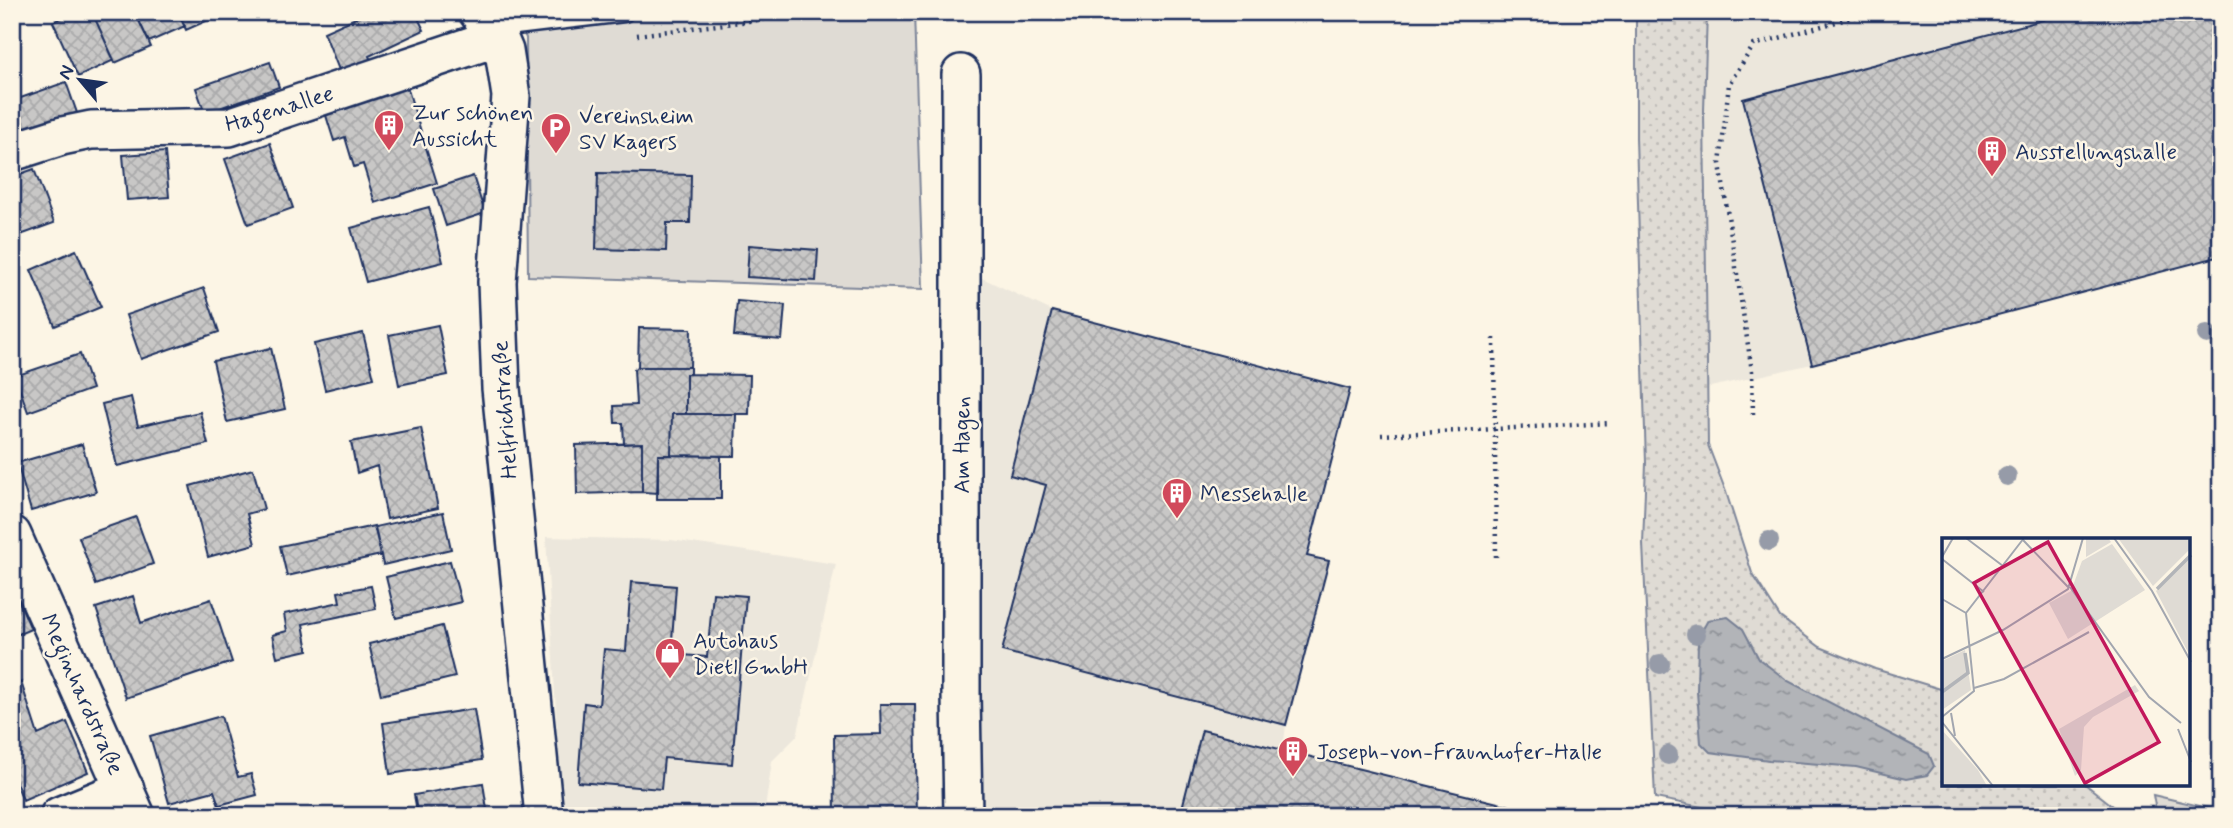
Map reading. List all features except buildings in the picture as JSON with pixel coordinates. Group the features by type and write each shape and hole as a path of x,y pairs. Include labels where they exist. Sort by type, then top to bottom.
{"street":[{"name":"Hagenallee","path":"12,152 91,130 229,127 490,26"},
{"name":"Helfrichstraße","path":"490,26 504,51 511,96 497,282 501,388 544,816"},
{"name":"Am Hagen","path":"961,74 963,816"},
{"name":"Meginhardstraße","path":"12,535 130,802"},
{"path":"59,816 130,802"}],"lane":[{"name":"Hagenallee","path":"490,26 624,12"}],"path":[{"path":"628,36 821,12"},
{"path":"1753,414 1752,371 1720,164 1729,84 1754,45 1872,12"},
{"path":"1494,338 1496,559"},
{"path":"1381,435 1611,424"}],"shaded area":[{"name":"Ausstellungshalle","path":"1636,12 2221,12 2221,256 1812,364 1644,402 1636,138"},
{"name":"Messehalle","path":"980,277 1052,311 1350,389 1307,555 1329,561 1286,725 1283,750 1510,806 1507,816 979,816 976,658"},
{"path":"546,537 671,540 836,564 797,736 772,761 764,816 562,816"}],"green space":[{"path":"513,12 914,12 923,289 528,276 526,38"},
{"path":"1636,12 1707,12 1704,111 1708,445 1752,573 1780,617 1820,647 1875,669 1942,689 1942,786 2088,786 2123,816 1748,816 1655,798 1643,544 1646,463 1636,138"},
{"path":"2153,795 2221,811 2221,816 2157,816"}],"water":[{"path":"1728,617 1743,629 1759,659 1788,681 1929,754 1934,766 1927,775 1906,779 1856,767 1710,752 1701,743 1697,692 1698,638 1708,620"}],"place":[{"name":"Zur schönen Aussicht","path":"389,152"},
{"name":"Vereinsheim SV Kagers","path":"556,155"},
{"name":"Ausstellungshalle","path":"1992,178"},
{"name":"Messehalle","path":"1177,520"},
{"name":"Autohaus Dietl GmbH","path":"670,680"},
{"name":"Joseph-von-Fraunhofer-Halle","path":"1293,778"}]}
